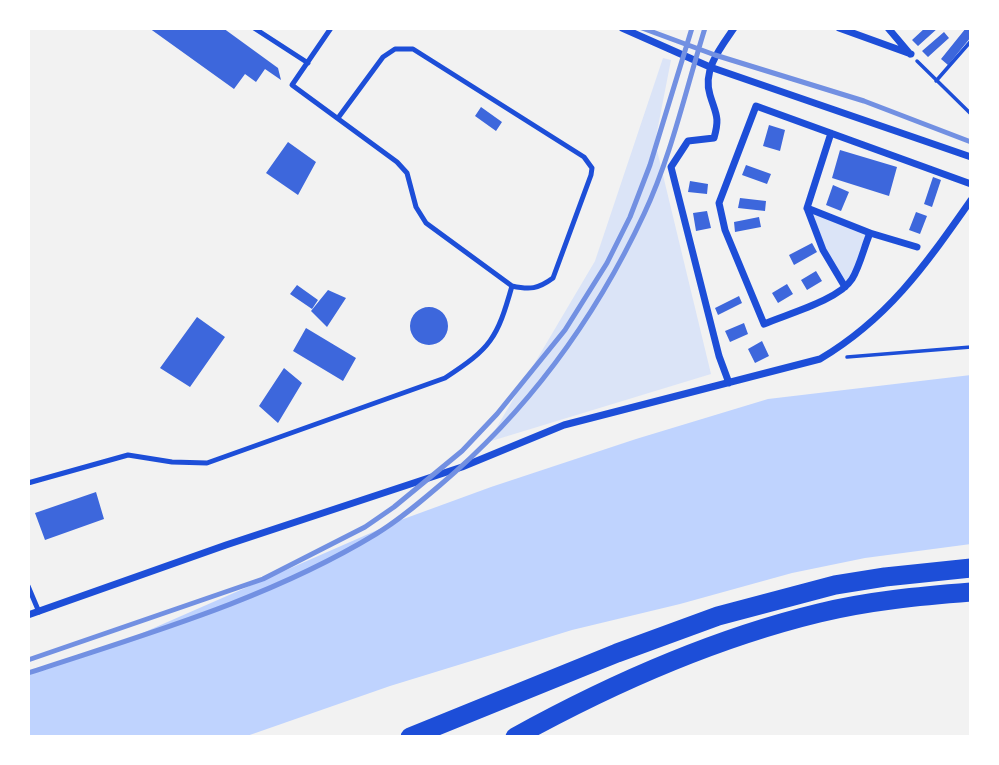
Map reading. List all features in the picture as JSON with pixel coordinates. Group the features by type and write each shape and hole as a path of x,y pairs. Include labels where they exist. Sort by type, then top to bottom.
{"highway":[{"path":"410,737 617,653 718,616 835,584 971,568"},
{"path":"515,737 629,678 727,641 842,608 971,592"}],"street":[{"path":"622,28 710,67 971,157"},
{"path":"729,383 719,356 671,167 688,141 714,138 718,114 709,92 710,67 734,28"},
{"path":"839,28 911,54"},
{"path":"888,28 911,54"},
{"path":"870,233 852,279 845,287 830,297 764,324 724,230 719,202 756,106 971,184"},
{"path":"831,134 807,208 823,250 845,287"},
{"path":"28,615 226,545 462,467 564,425 820,359 848,342 883,313 971,200"},
{"path":"807,208 870,233 917,247"}],"lane":[{"path":"254,28 308,64"},
{"path":"331,28 292,85 397,162 407,173 416,207 426,223 512,286 540,288 553,278 591,175 592,168 584,157 413,49 395,49 383,57 338,118"},
{"path":"28,483 128,455 172,462 208,463 445,378 477,357 494,338 512,286"},
{"path":"28,586 39,612"}],"path":[{"path":"936,81 971,41"},
{"path":"911,54 971,114"},
{"path":"820,359 971,347"}],"shaded area":[{"path":"663,58 671,60 655,142 711,374 488,442 595,261"},
{"path":"807,208 870,233 852,279 845,287 823,250"}],"water":[{"path":"971,375 971,544 865,558 792,573 572,630 390,686 244,737 28,737 28,673 115,645 398,521 636,439 768,399"}],"building":[{"path":"149,28 223,28 278,68 281,80 265,69 256,82 245,74 234,89"},
{"path":"925,28 938,28 918,46 912,40"},
{"path":"966,28 971,28 971,37 948,65 941,59"},
{"path":"944,32 949,38 928,57 922,51"},
{"path":"481,107 502,122 496,131 475,116"},
{"path":"769,125 785,130 780,151 763,146"},
{"path":"288,142 316,162 298,195 266,173"},
{"path":"840,150 897,167 889,196 832,178"},
{"path":"746,165 771,174 767,184 742,175"},
{"path":"933,177 941,180 932,207 924,204"},
{"path":"690,181 708,184 707,194 688,192"},
{"path":"833,185 849,192 841,211 826,205"},
{"path":"740,198 766,201 765,211 738,208"},
{"path":"707,211 711,228 696,231 693,213"},
{"path":"916,212 927,216 920,234 909,230"},
{"path":"759,217 761,227 735,232 734,222"},
{"path":"812,243 817,252 794,265 789,255"},
{"path":"816,271 822,281 807,290 801,280"},
{"path":"787,284 793,294 778,303 772,293"},
{"path":"297,285 318,300 312,309 290,294"},
{"path":"328,290 346,298 327,327 311,311"},
{"path":"739,296 742,303 718,315 715,308"},
{"path":"429,307 443,312 448,326 443,340 429,345 415,340 410,326 415,312"},
{"path":"197,317 225,337 190,387 160,368"},
{"path":"744,323 748,334 730,342 725,331"},
{"path":"306,328 356,358 343,381 293,351"},
{"path":"762,341 769,356 755,363 748,349"},
{"path":"284,368 302,383 278,423 259,406"},
{"path":"96,492 104,519 45,540 35,513"}],"railway":[{"path":"642,28 715,55 864,101 971,142"},
{"path":"28,660 263,579 365,527 394,507 462,451 497,414 565,330 607,263 630,217 650,165 692,28"},
{"path":"28,673 162,629 293,578 384,529 471,457 502,427 556,361 581,326 625,253 654,192 678,122 705,28"}]}
